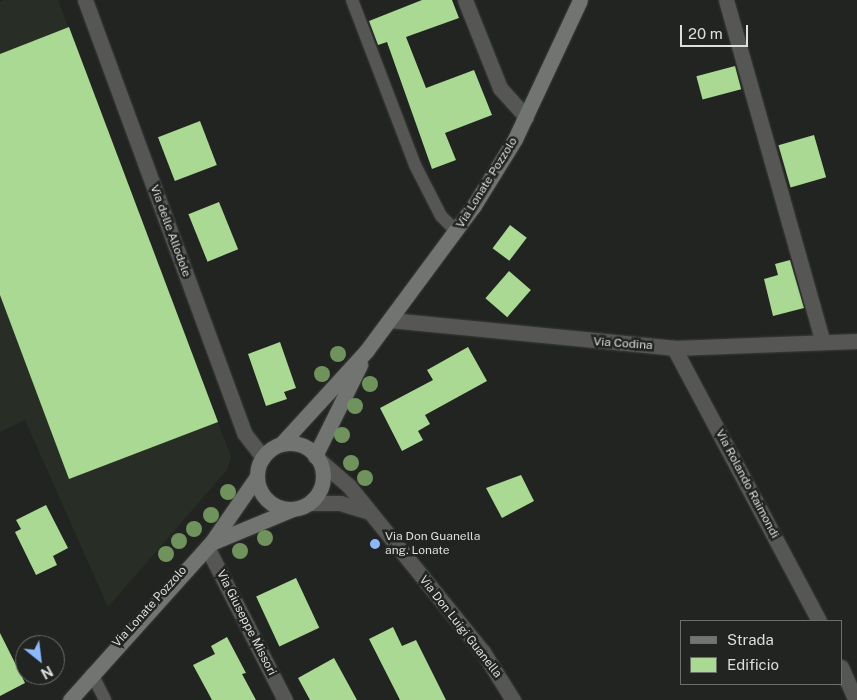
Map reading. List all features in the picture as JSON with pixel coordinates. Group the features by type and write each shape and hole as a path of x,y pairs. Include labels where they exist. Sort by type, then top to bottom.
{"street":[{"name":"Via delle Allodole","path":"84,0 244,433 263,458"},
{"path":"465,0 500,88 526,117"},
{"name":"Via Lonate Pozzolo","path":"367,350 456,231 526,117 580,0"},
{"path":"726,0 823,342"},
{"name":"Via Codina","path":"390,320 674,348 857,341"},
{"name":"Via Rolando Raimondi","path":"674,348 818,620"},
{"path":"293,509 272,505 256,478 263,458 281,444 367,350"},
{"path":"310,503 322,482 317,458 367,350"},
{"path":"281,444 303,446 317,458"},
{"name":"Via Don Luigi Guanella","path":"317,458 349,486 366,511 482,652 513,700"},
{"name":"Via Lonate Pozzolo","path":"70,700 209,545 256,478"},
{"path":"209,545 310,503 340,503 366,511"},
{"name":"Via Giuseppe Missori","path":"209,545 285,700"},
{"path":"842,669 856,700"}],"lane":[{"path":"352,0 412,157 438,211 456,231"},
{"path":"92,674 105,700"}],"shaded area":[{"path":"4,0 58,0 231,457 227,470 108,607 25,420 0,432 0,2"}],"building":[{"path":"422,0 452,0 459,18 406,37 426,88 474,70 492,115 445,133 456,160 432,169 387,42 378,45 369,21"},
{"path":"69,27 218,422 69,479 0,295 0,54"},
{"path":"735,66 741,89 703,100 696,76"},
{"path":"200,121 217,165 175,181 158,137"},
{"path":"814,135 826,177 791,187 778,145"},
{"path":"219,202 238,249 208,262 188,214"},
{"path":"510,225 527,238 509,261 493,248"},
{"path":"790,260 804,308 773,316 764,279 778,275 775,264"},
{"path":"509,271 531,290 507,317 485,298"},
{"path":"280,342 296,388 284,392 287,399 266,406 248,354"},
{"path":"468,347 487,381 425,415 430,424 418,431 423,440 402,451 380,408 433,380 427,370"},
{"path":"521,475 534,501 502,518 486,488"},
{"path":"46,505 68,548 53,556 57,565 36,575 15,532 21,529 16,520"},
{"path":"296,578 319,628 279,646 256,597"},
{"path":"393,627 402,646 416,640 446,700 400,700 369,639"},
{"path":"0,633 15,663 15,685 21,685 0,696"},
{"path":"227,637 246,673 242,674 256,700 212,700 193,665 215,654 211,646"},
{"path":"334,658 357,700 310,700 298,678"}],"place":[{"name":"Via Don Guanella ang. Lonate","path":"375,544"}]}
